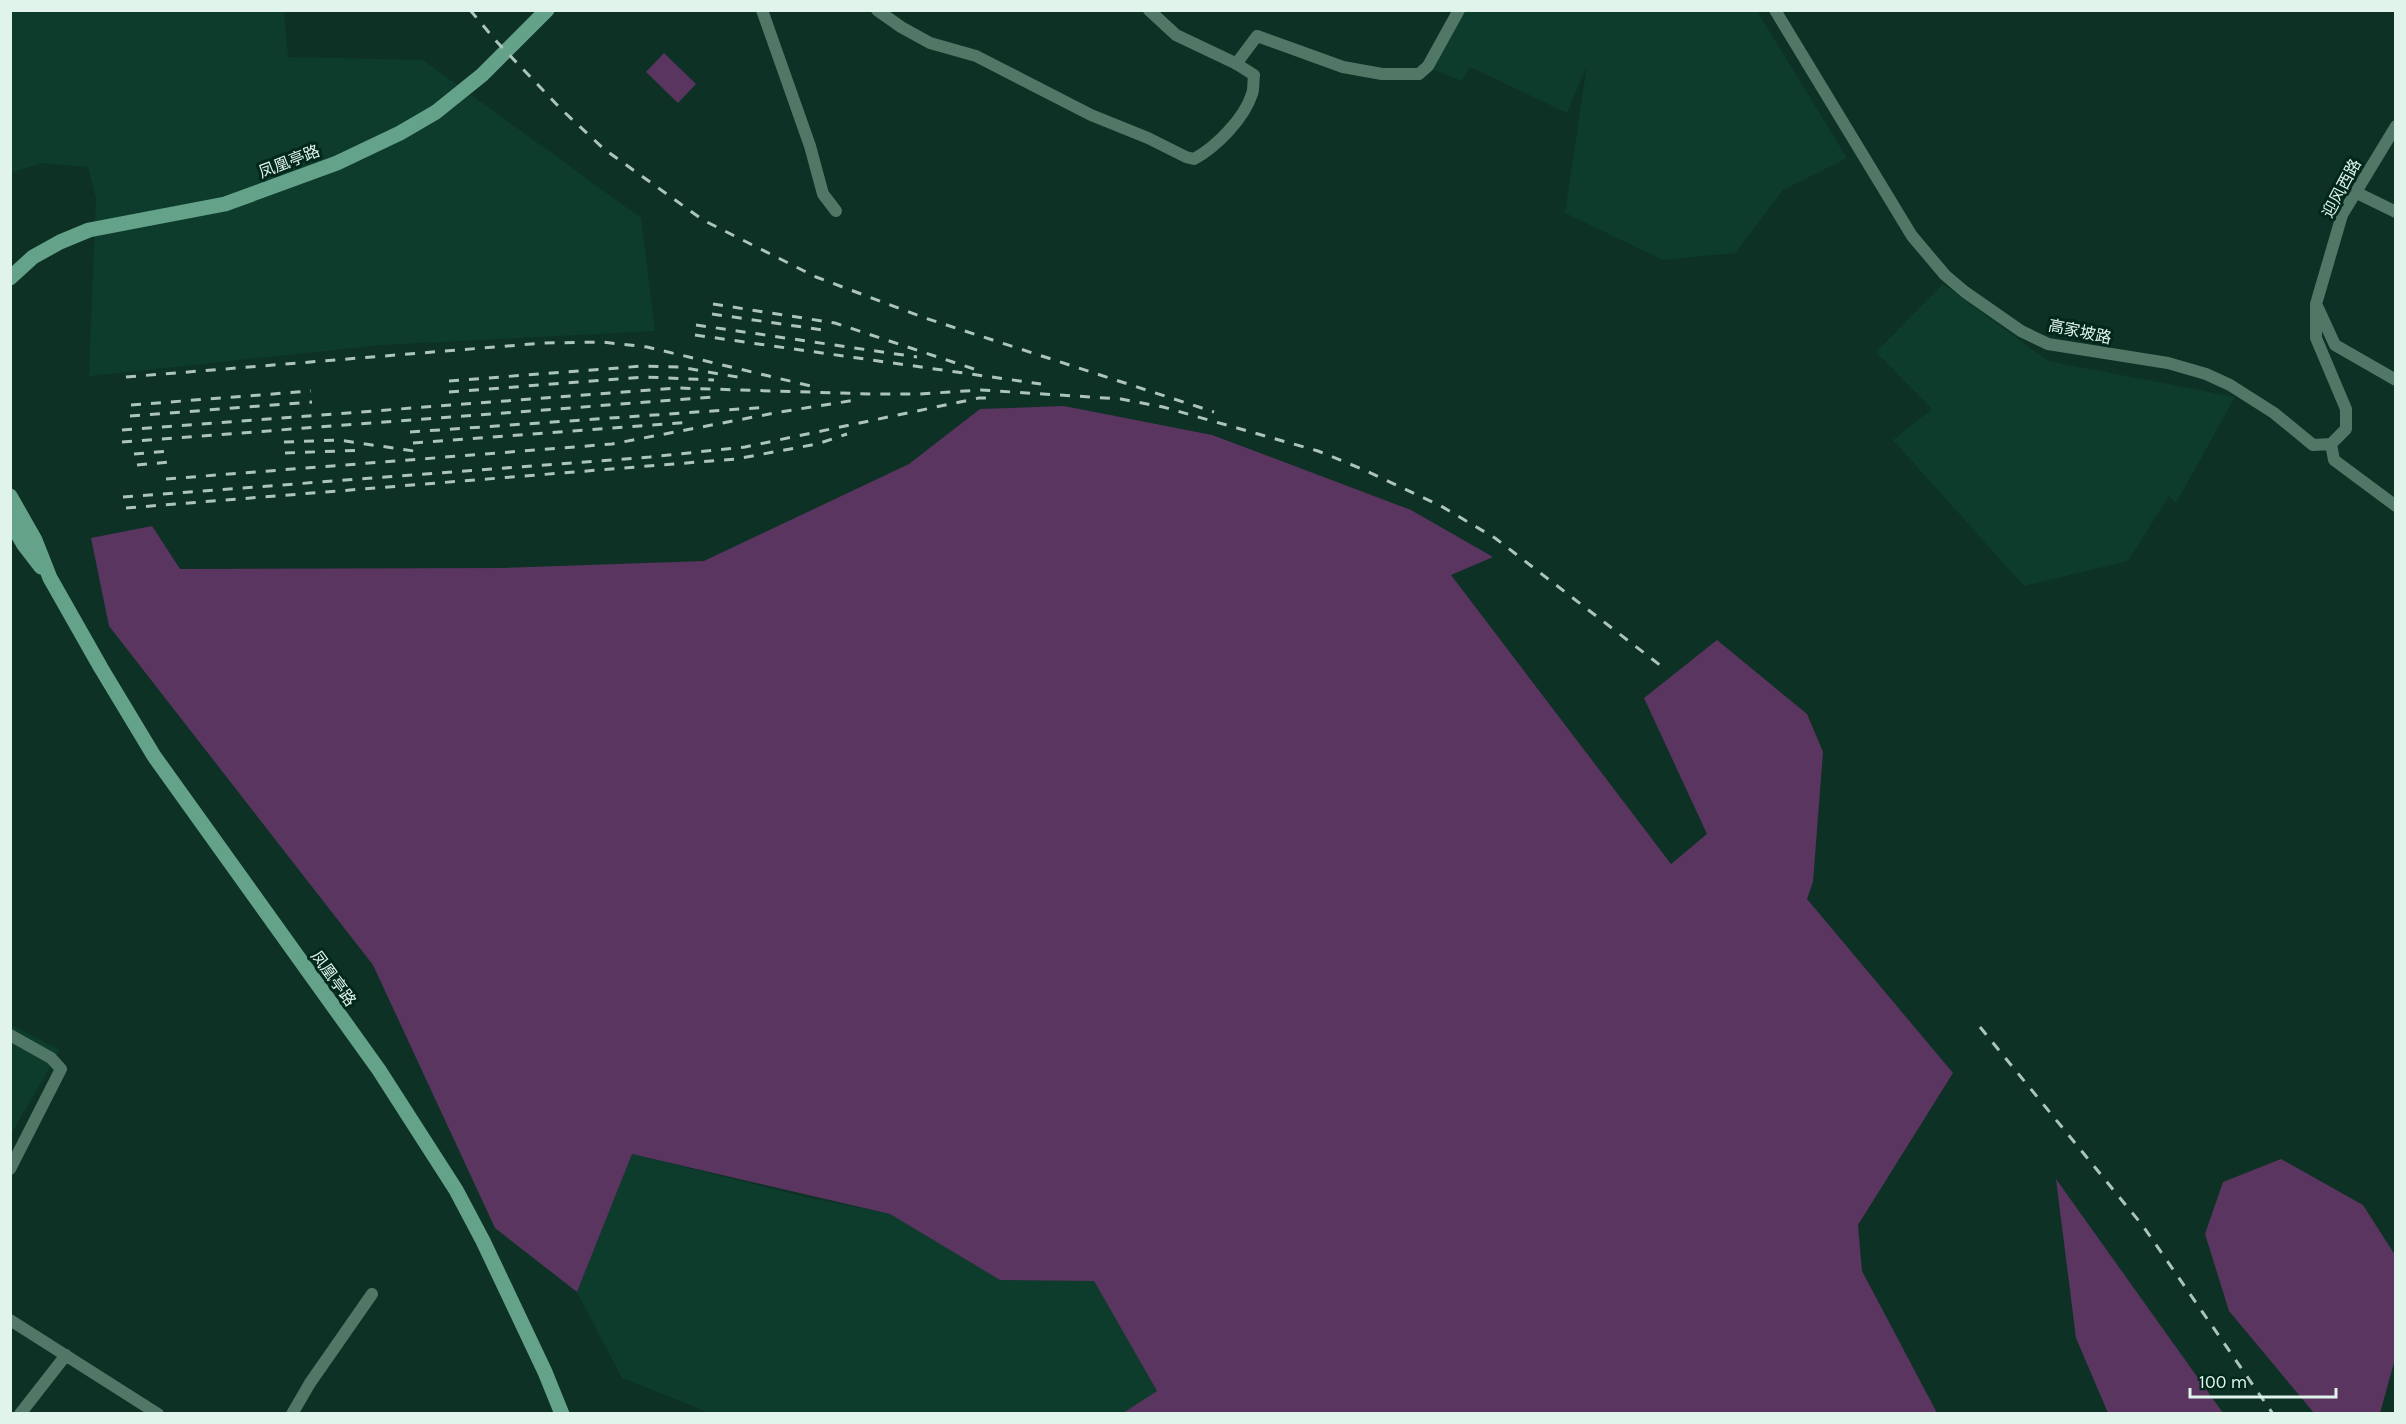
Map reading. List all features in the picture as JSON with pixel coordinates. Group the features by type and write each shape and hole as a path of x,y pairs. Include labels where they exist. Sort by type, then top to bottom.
{"street":[{"name":"凤凰亭路","path":"10,278 33,257 89,230 225,204 337,163 400,133 436,112 482,75 547,10"},
{"path":"762,10 810,146 823,194 836,211"},
{"path":"877,10 930,43 976,56 1091,115 1148,138 1186,158 1194,159 1227,132 1241,114 1252,94 1254,75 1176,35 1149,10"},
{"path":"1236,64 1257,36 1343,67 1382,74 1419,74 1428,66 1459,10"},
{"name":"高家坡路","path":"1775,10 1912,236 1945,275 1965,292 2021,331 2048,344 2168,363 2205,374 2230,385 2274,413 2313,446 2331,444"},
{"name":"迎风西路","path":"2316,304 2342,215 2396,126"},
{"path":"2355,192 2396,212"},
{"path":"2316,304 2316,338 2346,409 2346,429 2331,444 2334,460 2396,506"},
{"path":"2316,304 2335,345 2396,380"},
{"name":"凤凰亭路","path":"10,496 35,540 50,578 154,756 379,1070 456,1190 488,1251 545,1371 562,1413"},
{"name":"凤凰亭路","path":"10,521 24,545 50,578"},
{"path":"10,1035 51,1058 61,1069 10,1169"},
{"path":"292,1413 372,1294"},
{"path":"10,1320 158,1413"},
{"path":"20,1413 66,1355"}],"shaded area":[{"path":"11,11 284,11 288,57 423,60 641,218 655,331 381,345 89,376 96,198 88,167 42,163 11,173"},
{"path":"1465,11 1757,11 1847,158 1783,190 1735,253 1663,260 1565,213 1587,65 1567,113 1470,67 1462,81 1432,69"},
{"path":"664,53 696,84 678,103 646,72"},
{"path":"1943,284 2048,361 2235,397 2176,503 2169,496 2128,561 2024,586 1893,440 1932,409 1876,352"},
{"path":"1064,406 1212,435 1411,510 1493,557 1451,575 1671,864 1707,834 1644,698 1717,640 1807,714 1823,752 1813,882 1807,899 1953,1073 1858,1225 1862,1271 1937,1413 1123,1413 1157,1391 1094,1281 1000,1280 890,1214 632,1154 577,1292 495,1228 373,965 109,626 91,538 152,526 180,569 503,568 704,561 909,464 980,409"},
{"path":"11,1025 60,1050 11,1134"},
{"path":"632,1154 805,1197 890,1214 1000,1280 1094,1281 1157,1391 1123,1413 710,1413 622,1378 577,1292"},
{"path":"2281,1159 2363,1205 2395,1255 2395,1359 2380,1413 2314,1413 2229,1311 2205,1234 2223,1182"},
{"path":"2056,1179 2223,1413 2108,1413 2076,1338"}],"railway":[{"path":"470,10 561,109 604,149 703,220 816,277 925,318 1214,412"},
{"path":"713,304 835,323 974,369"},
{"path":"712,314 830,331"},
{"path":"696,325 917,357"},
{"path":"695,335 1041,384"},
{"path":"126,377 544,343 602,342 647,347 819,388"},
{"path":"449,381 643,366 679,367 743,378"},
{"path":"449,392 644,377 714,380"},
{"path":"122,430 677,388 871,394 981,390 1121,399 1163,407 1318,451 1441,506 1495,538 1665,669"},
{"path":"131,405 311,391"},
{"path":"122,442 714,397"},
{"path":"123,497 650,457 745,447 979,398 991,398"},
{"path":"166,479 612,444 856,400"},
{"path":"130,416 312,402"},
{"path":"410,432 769,407"},
{"path":"413,443 692,422"},
{"path":"126,508 736,459 817,444 847,434"},
{"path":"284,442 338,440 421,452"},
{"path":"285,453 365,450"},
{"path":"134,454 169,451"},
{"path":"137,465 170,462"},
{"path":"1980,1027 2143,1226 2273,1414"}]}
